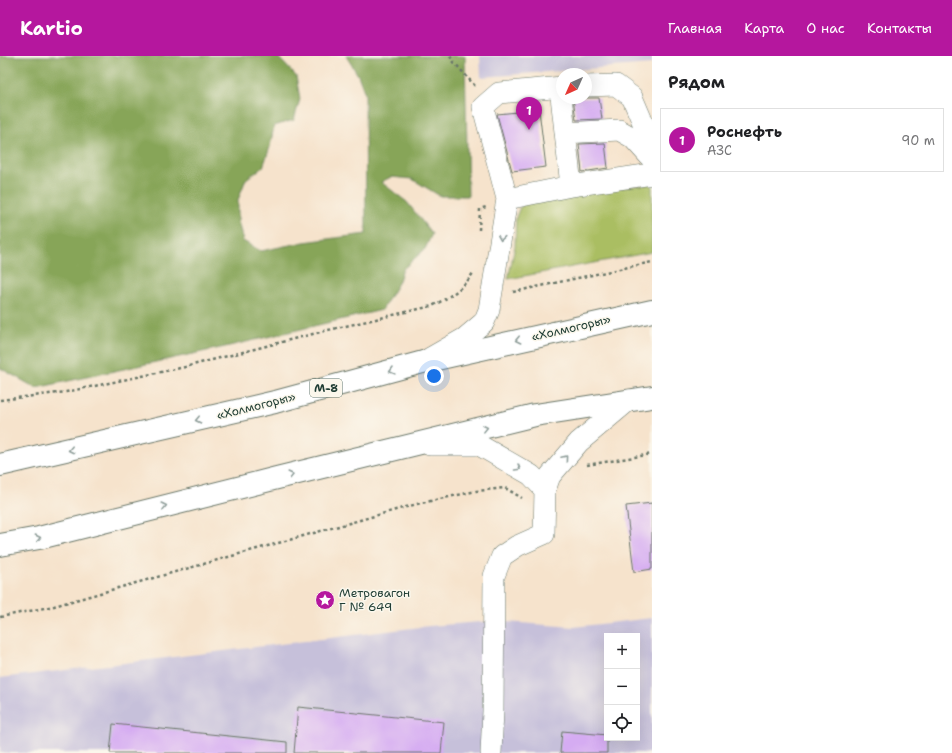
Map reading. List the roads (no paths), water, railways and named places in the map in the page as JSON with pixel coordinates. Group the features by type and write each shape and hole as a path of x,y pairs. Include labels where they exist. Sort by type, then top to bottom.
{"highway":[{"name":"«Холмогоры»","path":"0,465 274,402 423,362 652,311"},
{"path":"0,545 39,538 534,415 652,397"}],"lane":[{"path":"592,86 616,85 632,97 652,144"},
{"path":"423,362 465,338 484,322 489,310 507,199 483,108 499,93 556,87"},
{"path":"562,104 571,186"},
{"path":"565,133 619,130 633,138 652,159"},
{"path":"507,199 571,186 652,174"},
{"path":"491,753 494,711 494,576 502,556 517,546 544,534 545,490 550,476 579,442 629,400"},
{"path":"415,444 478,445 531,475 545,490"}],"place":[{"name":"Роснефть","path":"529,130"},
{"name":"Метровагон Г № 649","path":"325,600"}]}
